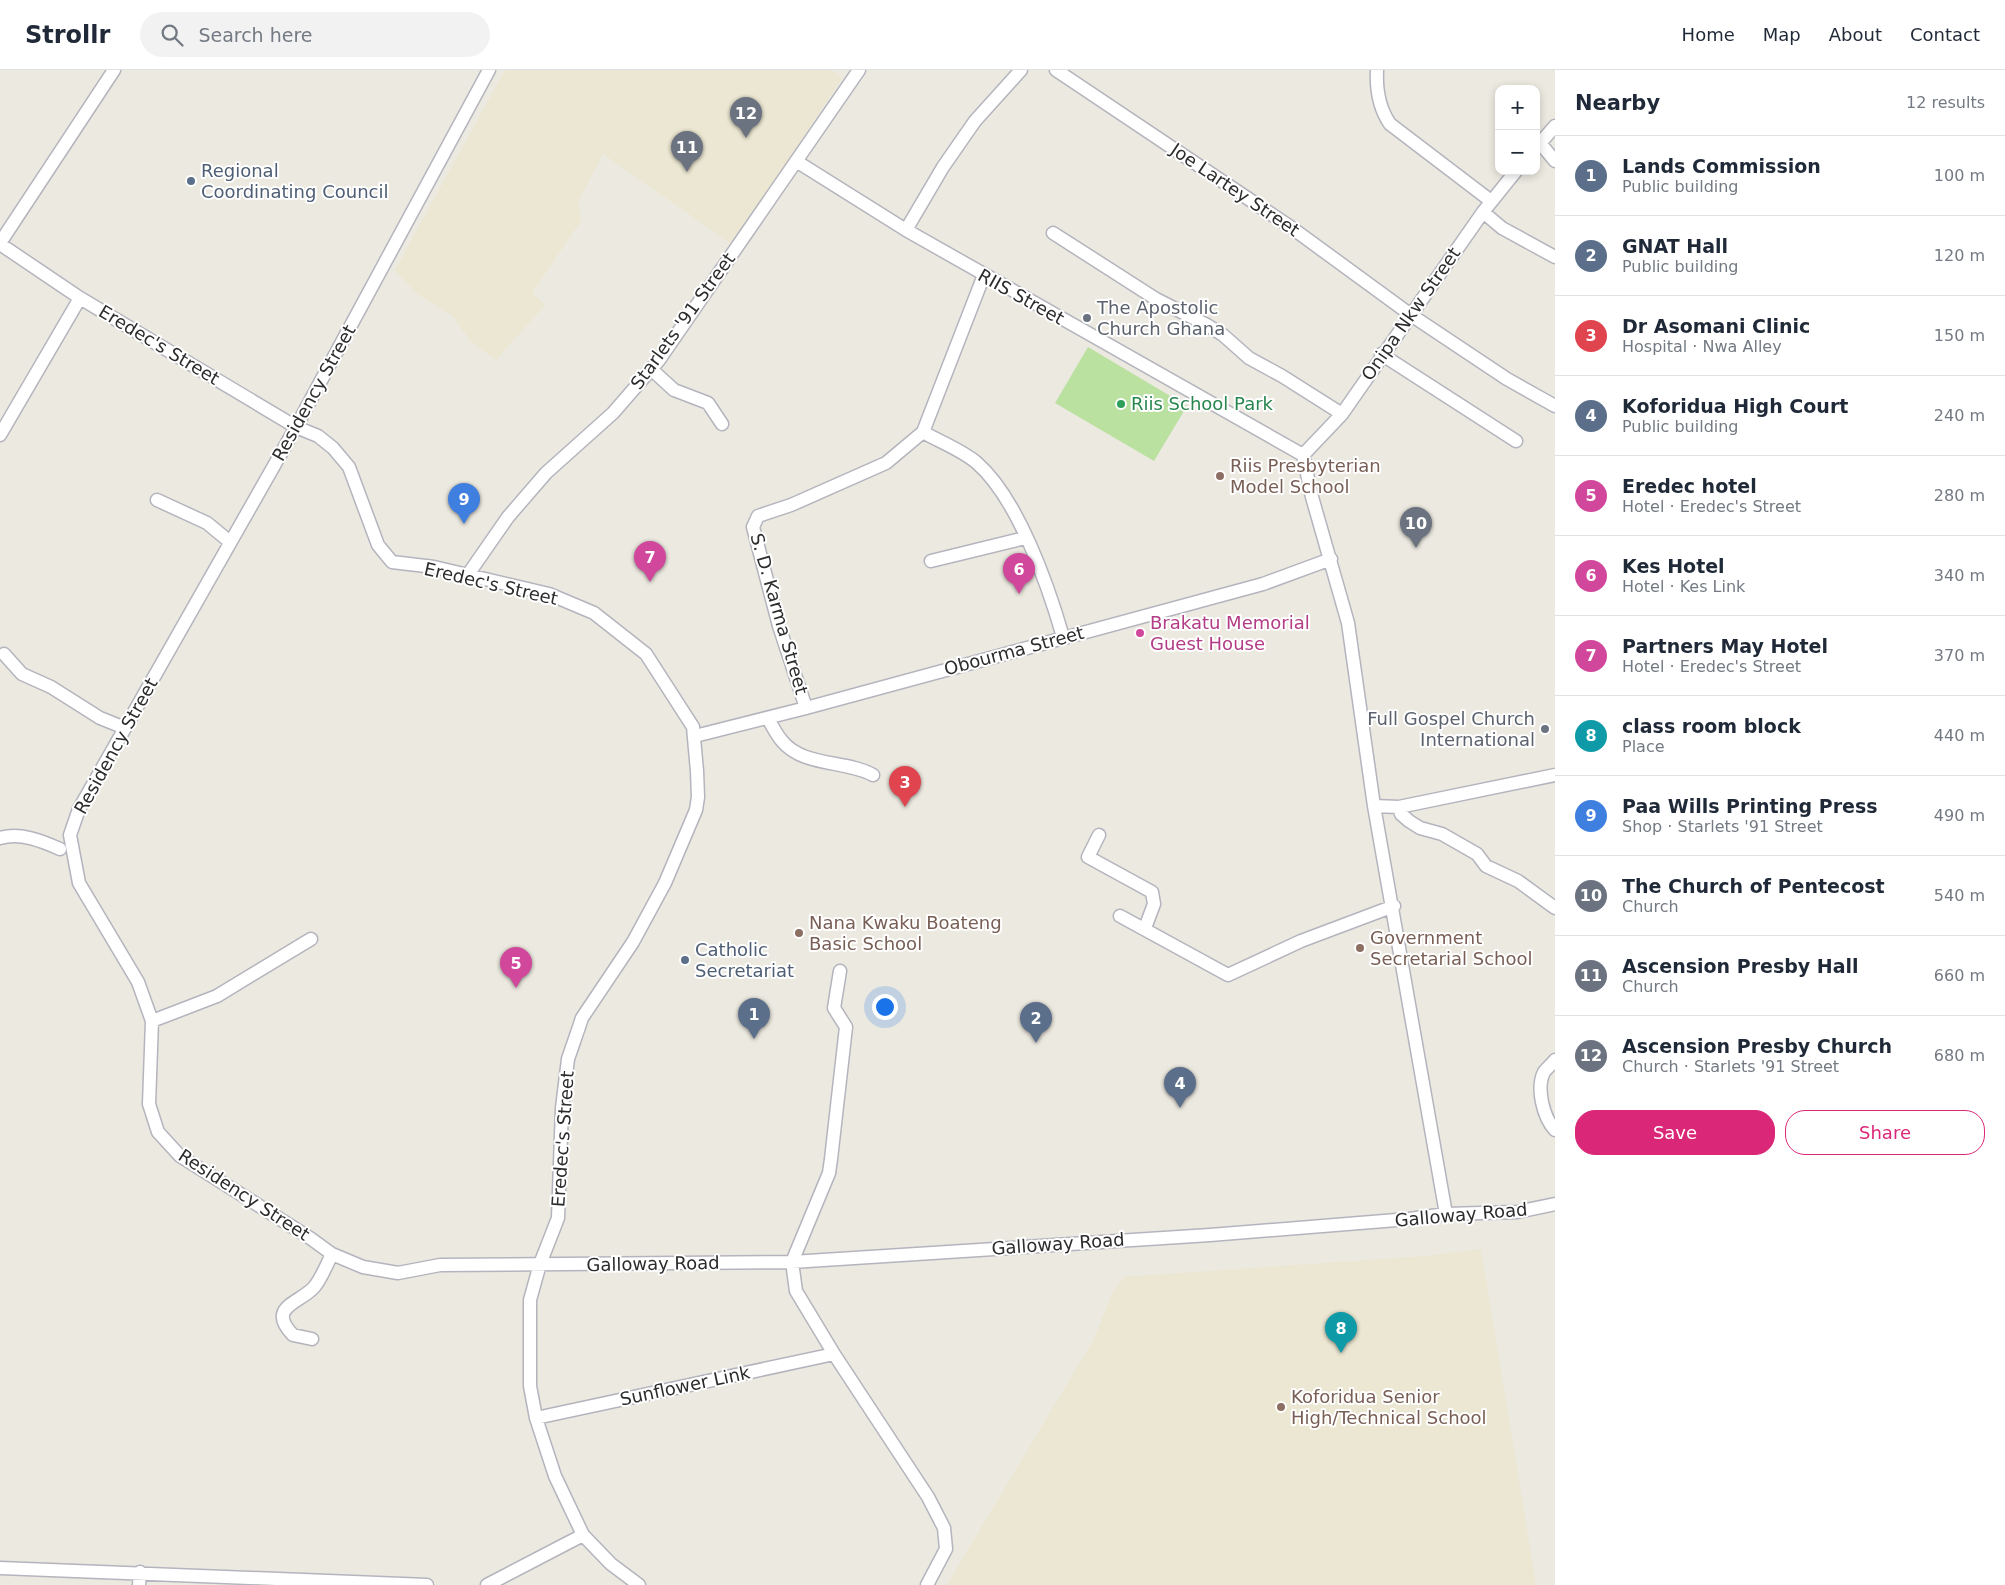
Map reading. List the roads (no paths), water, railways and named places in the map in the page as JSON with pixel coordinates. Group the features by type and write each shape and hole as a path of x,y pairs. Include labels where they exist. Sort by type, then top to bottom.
{"street":[{"path":"0,244 114,70"},
{"name":"Residency Street","path":"489,70 296,427 80,809 70,835 79,883 138,982 152,1022 149,1104 158,1132 180,1156 310,1238 332,1254 363,1267 398,1273 440,1265 540,1264 559,1266"},
{"name":"Starlets '91 Street","path":"467,576 508,516 546,473 614,412 651,369 711,286 859,70"},
{"path":"906,230 943,167 975,121 1021,70"},
{"name":"Joe Lartey Street","path":"1056,70 1292,228 1411,315 1507,379 1555,406"},
{"path":"1377,70 1376,85 1382,112 1390,124 1490,201"},
{"path":"1540,144 1555,126"},
{"path":"1540,148 1555,161"},
{"name":"RIIS Street","path":"796,161 906,230 1303,455"},
{"name":"Onipa Nkw Street","path":"1303,455 1342,414 1490,201 1513,175"},
{"path":"1483,212 1502,228 1555,257"},
{"path":"1053,233 1156,299 1223,335 1249,358 1282,376 1342,414"},
{"name":"Eredec's Street","path":"0,244 80,298 296,427 318,436 333,448 349,467 372,531 385,556 400,564 434,567 549,594 594,613 646,654 693,727 698,797 696,810 665,883 633,942 582,1018 568,1059 562,1108 558,1218 540,1264 530,1300 530,1386 536,1418 554,1476 583,1534 611,1564 639,1585"},
{"name":"S. D. Karma Street","path":"806,708 779,626 753,527 754,520 758,516 791,505 886,463 923,432 984,275"},
{"path":"0,435 80,298"},
{"path":"1382,354 1516,441"},
{"path":"651,369 674,390 708,403 722,424"},
{"path":"923,432 976,462 994,480 1046,580 1064,637"},
{"path":"1303,455 1312,497 1348,623 1374,806 1394,906 1446,1214"},
{"path":"158,500 207,523 230,542"},
{"path":"931,561 1025,538"},
{"name":"Obourma Street","path":"695,736 806,708 1262,584 1331,559"},
{"path":"4,654 22,674 51,687 100,718 125,728"},
{"path":"768,718 783,742 800,755 862,769 873,775"},
{"path":"1374,806 1399,807 1555,775"},
{"path":"1399,807 1401,814 1409,821 1420,828 1442,834 1477,854 1486,866 1518,881 1555,908"},
{"path":"0,838 7,836 38,840 60,849"},
{"path":"1099,836 1088,857 1152,892 1154,904 1145,928"},
{"path":"1120,916 1228,975 1301,941 1394,906"},
{"path":"152,1022 217,996 311,940"},
{"path":"840,971 834,1008 846,1027 831,1159 829,1173 792,1262 796,1292 834,1354 928,1497 944,1528 946,1550 927,1585"},
{"path":"1555,1060 1544,1072 1540,1088 1550,1124 1555,1130"},
{"name":"Galloway Road","path":"559,1266 792,1262 1210,1235 1409,1219 1446,1214 1517,1212 1555,1204"},
{"path":"312,1339 293,1335 283,1320 284,1312 291,1302 306,1294 315,1286 332,1254"},
{"name":"Sunflower Link","path":"536,1418 834,1354"},
{"path":"487,1585 583,1534"},
{"path":"0,1568 139,1579 427,1585"}],"place":[{"name":"Ascension Presby Church","path":"746,138"},
{"name":"Ascension Presby Hall","path":"687,172"},
{"name":"Regional Coordinating Council","path":"191,181"},
{"name":"The Apostolic Church Ghana","path":"1087,318"},
{"name":"Riis School Park","path":"1121,404"},
{"name":"Riis Presbyterian Model School","path":"1220,476"},
{"name":"Paa Wills Printing Press","path":"464,524"},
{"name":"The Church of Pentecost","path":"1416,548"},
{"name":"Partners May Hotel","path":"650,582"},
{"name":"Kes Hotel","path":"1019,594"},
{"name":"Brakatu Memorial Guest House","path":"1140,633"},
{"name":"Full Gospel Church International","path":"1545,729"},
{"name":"Dr Asomani Clinic","path":"905,807"},
{"name":"Nana Kwaku Boateng Basic School","path":"799,933"},
{"name":"Government Secretarial School","path":"1360,948"},
{"name":"Catholic Secretariat","path":"685,960"},
{"name":"Eredec hotel","path":"516,988"},
{"name":"Lands Commission","path":"754,1039"},
{"name":"GNAT Hall","path":"1036,1043"},
{"name":"Koforidua High Court","path":"1180,1108"},
{"name":"class room block","path":"1341,1353"},
{"name":"Koforidua Senior High/Technical School","path":"1281,1407"}]}
